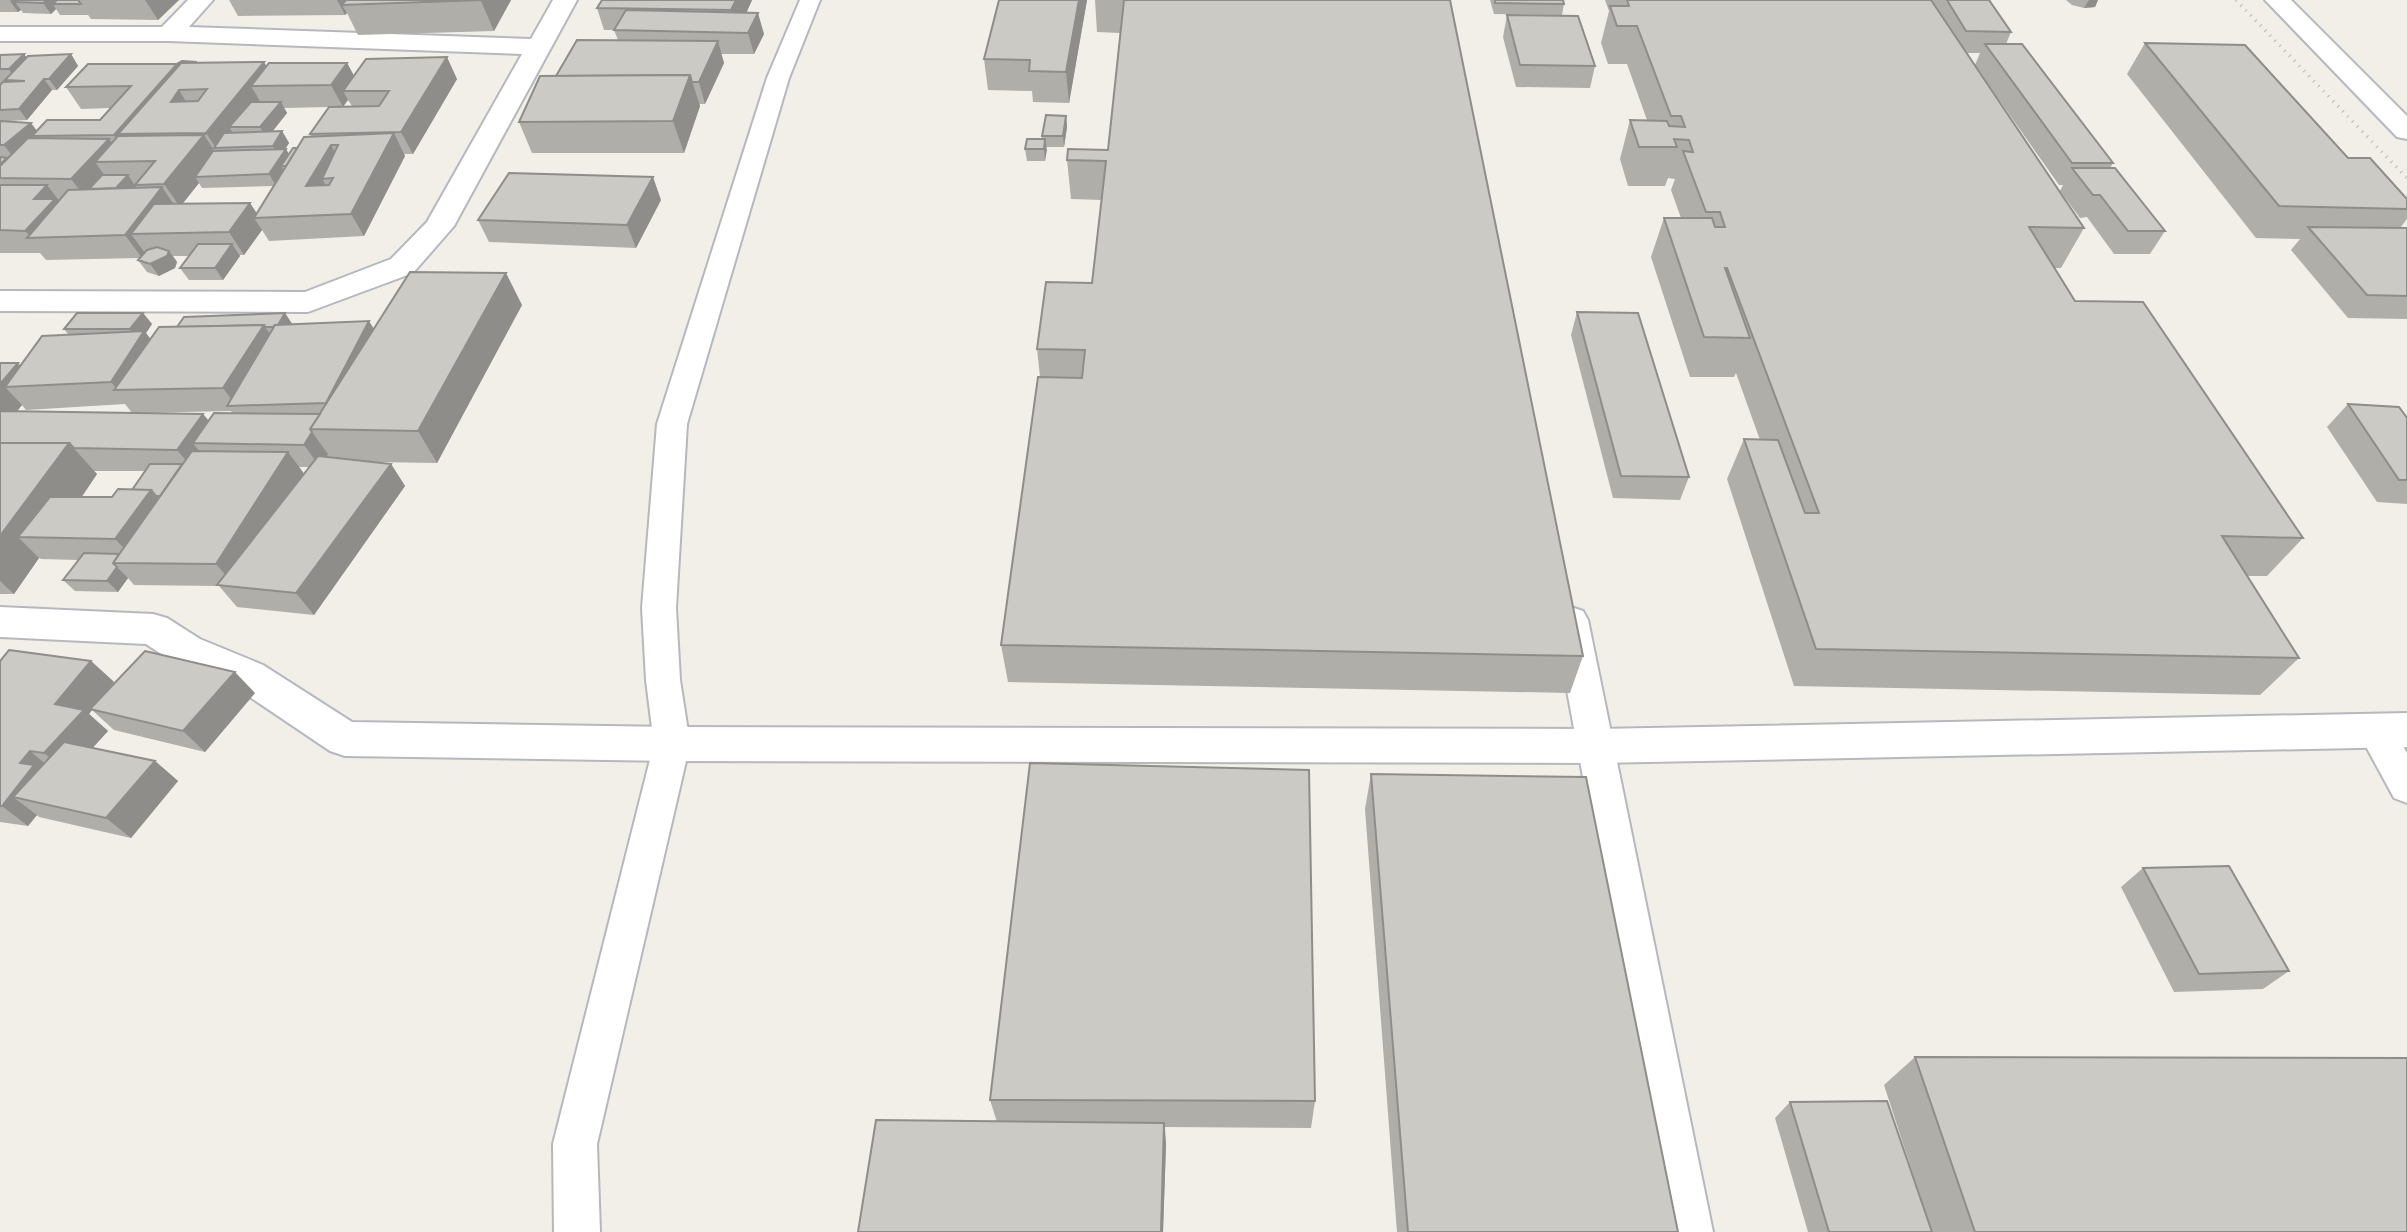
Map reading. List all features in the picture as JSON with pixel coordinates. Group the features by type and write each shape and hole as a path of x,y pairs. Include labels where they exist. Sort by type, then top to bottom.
{"street":[{"path":"169,34 201,0"},
{"path":"0,301 308,302 402,266 439,226 565,0"},
{"path":"2277,0 2407,131"},
{"path":"0,34 169,34 539,47"},
{"path":"0,622 153,629 186,650 249,676 345,739 672,744 1597,746 2391,730"}],"lane":[{"path":"577,1232 575,1144 672,744 663,680 659,608 672,424 778,78 810,0"},
{"path":"1566,597 1690,1232"},
{"path":"2391,730 2407,787"}],"building":[{"path":"47,0 43,3 15,2"},
{"path":"57,0 78,0 81,4 53,4"},
{"path":"346,0 481,0 342,5"},
{"path":"602,0 736,0 731,10 597,8"},
{"path":"999,0 1079,0 1066,72 1029,71 1030,60 984,59"},
{"path":"1124,0 1450,0 1583,656 1001,645 1038,377 1082,378 1085,350 1037,349 1046,282 1092,283 1106,161 1067,160 1068,149 1108,150"},
{"path":"1495,0 1563,0 1564,4 1495,3"},
{"path":"1627,0 1931,0 2084,228 2029,227 2075,301 2143,302 2303,538 2222,536 2299,658 1816,649 1744,439 1778,440 1805,513 1819,513 1727,268 1750,338 1704,337 1664,218 1712,218 1715,227 1725,227 1720,212 1706,212 1683,151 1693,152 1689,140 1674,139 1677,147 1639,147 1630,120 1667,121 1669,126 1685,127 1681,116 1671,116 1637,26 1617,26 1610,6 1629,6"},
{"path":"1947,0 1989,0 2011,32 1966,31"},
{"path":"626,10 758,13 748,33 614,30"},
{"path":"1507,15 1578,16 1595,66 1520,65"},
{"path":"577,40 718,41 699,82 692,82 690,75 556,76"},
{"path":"2145,43 2245,45 2348,158 2370,158 2407,199 2407,209 2279,206"},
{"path":"1985,44 2022,44 2113,163 2072,163"},
{"path":"24,54 9,69 0,69 0,55"},
{"path":"71,54 49,79 44,79 19,109 0,110 0,85 3,82 25,81 5,80 28,56"},
{"path":"447,57 401,132 310,134 329,107 379,106 389,91 343,91 366,59"},
{"path":"264,62 206,133 118,134 181,63","holes":["207,89 198,101 171,102 179,90"]},
{"path":"269,63 347,63 331,85 251,86"},
{"path":"88,64 177,64 114,135 32,136 47,120 100,120 131,86 66,87"},
{"path":"690,75 673,121 519,122 540,76"},
{"path":"251,102 281,102 260,127 229,127"},
{"path":"1046,115 1066,116 1063,136 1042,136"},
{"path":"0,121 31,123 4,145 0,145"},
{"path":"282,131 273,146 214,148 224,133"},
{"path":"394,133 351,214 254,218 304,137","holes":["331,145 338,145 322,179 333,178 329,185 306,186"]},
{"path":"204,135 164,184 135,185 155,161 95,162 118,136"},
{"path":"28,138 109,139 71,179 0,178 0,166"},
{"path":"1027,139 1045,139 1044,149 1025,149"},
{"path":"293,148 297,148 286,166 281,166"},
{"path":"286,149 269,174 195,177 213,151"},
{"path":"2072,168 2115,168 2165,231 2128,231 2100,195 2093,195"},
{"path":"509,173 653,177 627,225 478,220"},
{"path":"102,175 128,175 116,188 89,189"},
{"path":"0,185 47,185 34,199 55,199 25,231 0,230"},
{"path":"162,187 125,235 27,238 68,190"},
{"path":"250,203 229,232 131,234 154,204"},
{"path":"2308,227 2407,228 2407,296 2367,295"},
{"path":"198,244 232,244 215,268 180,268"},
{"path":"157,247 169,251 167,256 150,264 138,260 147,250"},
{"path":"410,272 506,273 418,431 310,429"},
{"path":"1577,312 1638,313 1689,477 1621,476"},
{"path":"77,313 143,313 130,329 64,329"},
{"path":"285,313 278,325 273,327 177,327 184,317"},
{"path":"369,321 326,403 227,406 275,325"},
{"path":"264,325 223,388 114,390 159,327"},
{"path":"144,331 111,382 5,387 42,336"},
{"path":"0,363 18,363 0,384"},
{"path":"2348,404 2399,407 2407,418 2407,480 2399,480"},
{"path":"0,411 203,414 177,450 74,448 69,443 0,443"},
{"path":"214,413 320,414 304,445 193,443"},
{"path":"0,443 69,443 0,536"},
{"path":"192,451 288,452 216,564 113,563"},
{"path":"318,456 391,464 296,593 217,585"},
{"path":"150,464 182,464 160,496 156,496 151,490 132,490"},
{"path":"118,489 151,490 115,539 18,537 50,497 112,497"},
{"path":"84,553 119,554 113,563 117,567 107,581 63,580"},
{"path":"9,650 91,661 55,704 84,710 44,753 30,751 20,763 34,765 0,806 0,661"},
{"path":"145,651 235,672 183,731 90,709"},
{"path":"64,742 155,761 106,818 13,797"},
{"path":"1030,763 1309,770 1315,1101 990,1100"},
{"path":"1371,774 1586,777 1678,1232 1408,1232"},
{"path":"2229,866 2289,971 2199,974 2143,868"},
{"path":"1915,1057 2407,1058 2407,1232 1975,1232"},
{"path":"1887,1101 1932,1232 1829,1232 1790,1102"},
{"path":"876,1120 1164,1123 1161,1232 858,1232"}],"railway":[{"path":"2236,0 2407,178"}]}
